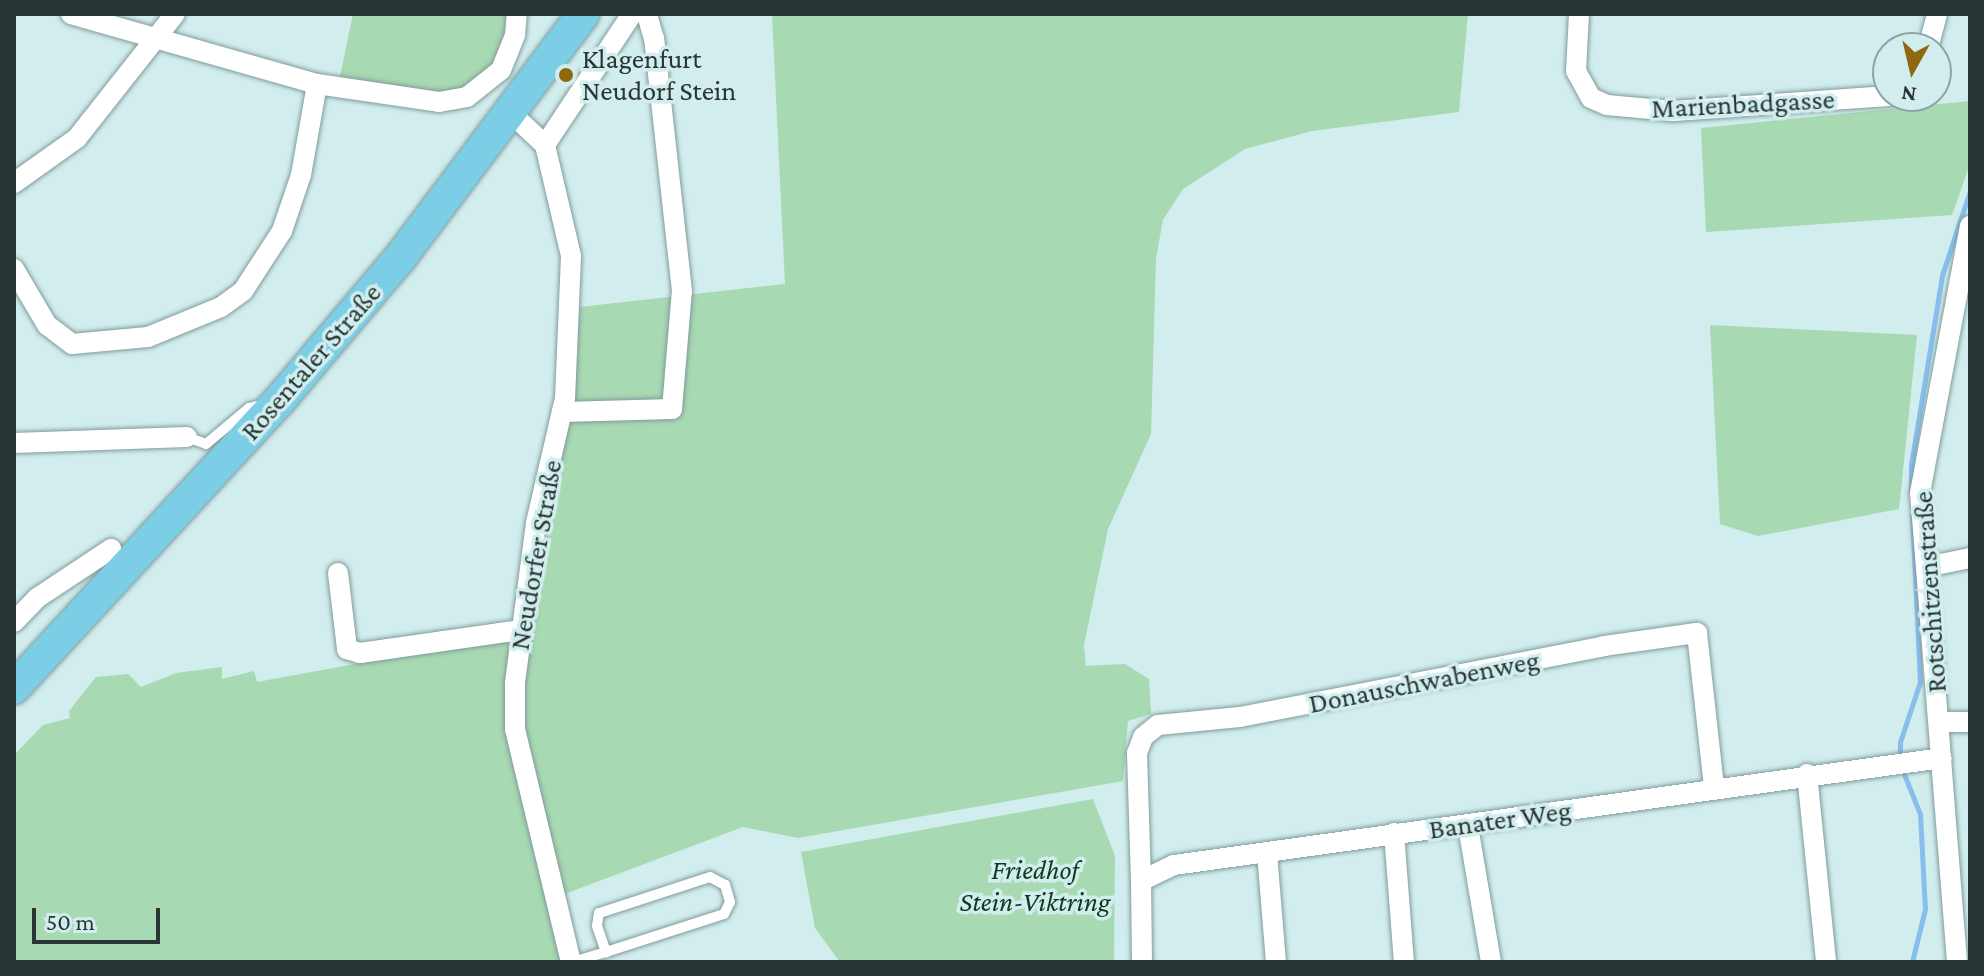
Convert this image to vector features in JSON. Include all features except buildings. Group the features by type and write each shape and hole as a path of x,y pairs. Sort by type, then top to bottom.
{"main road":[{"name":"Rosentaler Straße","path":"14,688 279,401 400,258 583,14"}],"street":[{"path":"71,14 317,84 439,102 467,97 501,70 515,35 517,14"},
{"path":"14,183 77,138 175,14"},
{"path":"511,113 545,145 632,14"},
{"path":"562,412 672,409 682,291 654,39 647,14"},
{"name":"Marienbadgasse","path":"1579,14 1576,71 1591,98 1607,105 1673,111 1872,97"},
{"path":"14,269 47,325 72,344 148,337 221,307 243,291 282,231 301,175 317,84"},
{"name":"Neudorfer Straße","path":"545,145 571,256 562,412 519,630 515,729 572,962"},
{"name":"Rotschitzenstraße","path":"1962,953 1926,567 1922,468 1970,226"},
{"path":"14,443 187,437"},
{"path":"14,622 37,598 111,549"},
{"path":"1926,567 1970,558"},
{"path":"338,573 347,649 383,652 519,630"},
{"name":"Donauschwabenweg","path":"1141,881 1137,753 1143,737 1158,725 1240,717 1604,646 1697,633 1714,788"},
{"path":"1939,722 1970,722"},
{"name":"Banater Weg","path":"1141,881 1174,865 1394,833 1468,826 1807,774 1942,758"},
{"path":"1807,774 1826,962"},
{"path":"1468,826 1491,962"},
{"path":"1394,833 1404,962"},
{"path":"1267,853 1276,962"},
{"path":"1141,881 1142,962"}],"lane":[{"path":"187,437 206,444 249,408 279,401"},
{"path":"572,962 606,952 724,914 730,902 725,885 710,877 599,913 597,926 606,952"}],"green space":[{"path":"353,14 508,14 505,46 492,71 466,90 441,95 339,81"},
{"path":"772,14 1468,14 1459,112 1312,131 1245,149 1183,189 1163,220 1156,258 1151,434 1108,529 1084,645 1086,666 1125,664 1149,679 1151,714 1128,721 1123,781 798,838 743,827 562,895 521,727 530,591 573,383 580,307 785,284"},
{"path":"1970,101 1970,164 1952,215 1706,232 1701,128 1872,111 1952,112 1952,103"},
{"path":"1710,325 1917,335 1899,509 1758,536 1720,524"},
{"path":"486,640 509,644 512,763 563,962 14,962 14,755 43,725 70,718 69,711 96,677 128,674 141,687 176,673 222,667 222,679 254,671 257,682"},
{"name":"Friedhof Stein-Viktring","path":"1093,799 1115,856 1114,962 840,962 815,928 801,852"}],"waterway":[{"path":"1911,491 1911,465 1942,275 1970,191"},
{"path":"1900,759 1900,742 1920,682 1912,513"},
{"path":"1902,769 1920,814 1925,909 1912,962"}],"place":[{"name":"Klagenfurt Neudorf Stein","path":"566,75"}]}
